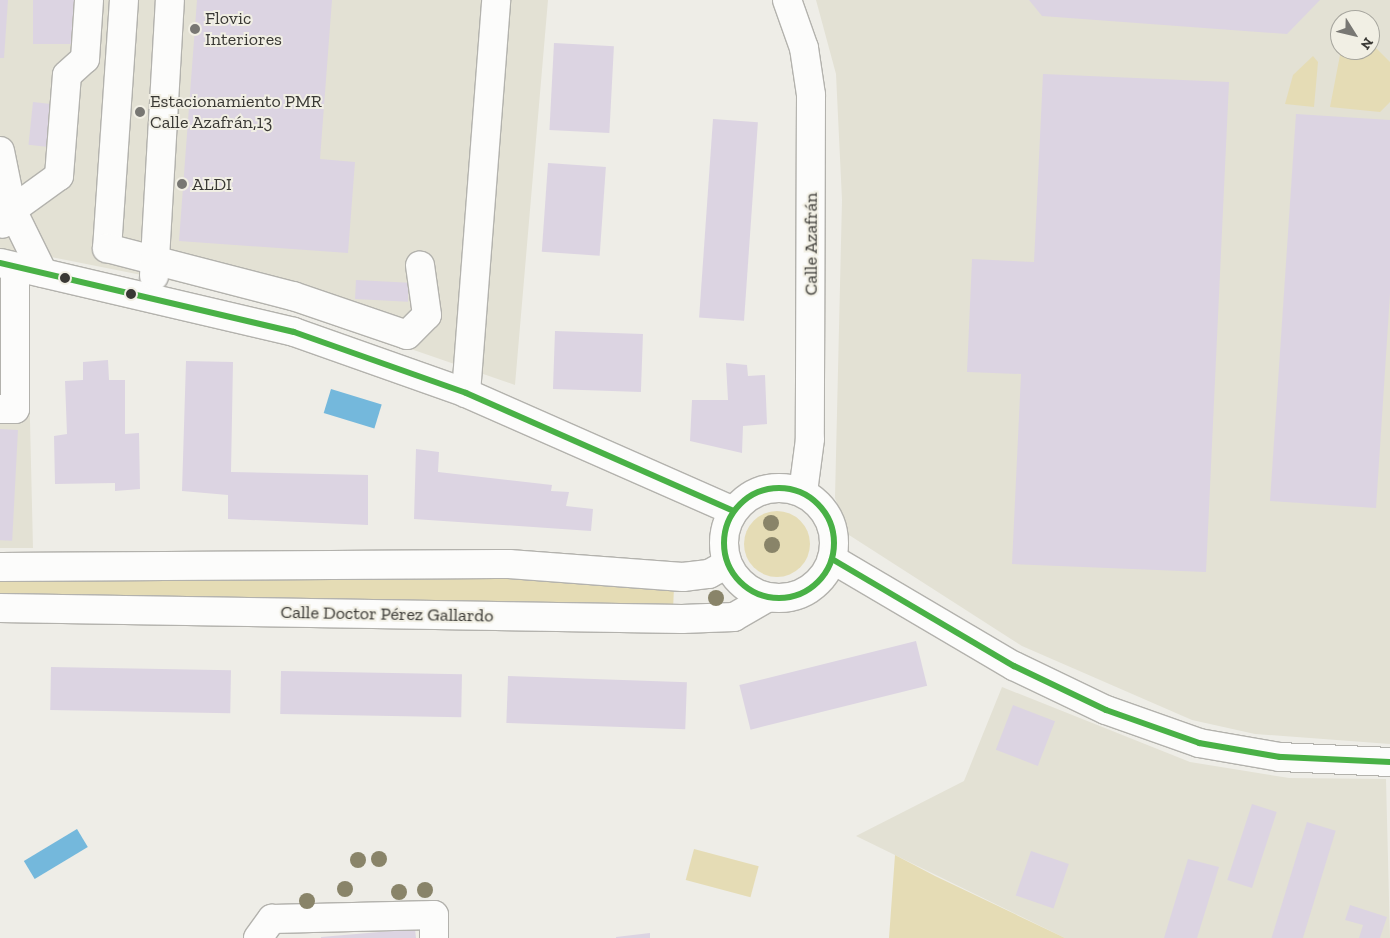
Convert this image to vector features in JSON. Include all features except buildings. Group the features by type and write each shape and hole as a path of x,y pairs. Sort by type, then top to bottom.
{"street":[{"path":"6,218 59,176 67,76 84,59 89,0"},
{"path":"124,0 107,248 293,296 407,334 427,315 420,265"},
{"path":"153,297 170,0"},
{"path":"466,393 496,0"},
{"name":"Calle Azafrán","path":"787,0 804,48 811,94 810,439 803,492"},
{"path":"0,151 6,218 43,273"},
{"path":"0,409 15,410 8,265 153,297 294,332 466,393 733,511"},
{"path":"778,487 803,492 824,509 831,525 832,559 818,582 795,596 768,598 743,586 727,564 724,537 733,511 752,494 778,487"},
{"path":"832,559 1014,666 1115,713 1199,743 1280,757 1390,762"},
{"path":"0,567 509,564 683,577 709,574 727,564"},
{"name":"Calle Doctor Pérez Gallardo","path":"0,608 682,619 734,617 768,598"},
{"path":"258,938 272,920 434,915 434,938"}],"shaded area":[{"path":"0,0 548,0 515,385 272,301 26,252 33,548 0,548"},
{"path":"816,0 1390,0 1390,744 1255,734 1192,720 1022,646 849,535 835,498 842,200 836,74"},
{"path":"1380,52 1390,62 1390,102 1380,112 1330,107 1339,60 1380,60"},
{"path":"1313,56 1318,62 1314,107 1285,104 1293,75"},
{"path":"770,511 784,511 796,516 805,525 810,537 808,557 801,568 784,577 770,577 758,572 749,563 744,551 744,537 749,525 758,516"},
{"path":"0,576 464,577 674,586 673,611 0,599"},
{"path":"1002,687 1190,762 1289,778 1386,779 1390,938 1065,938 856,836 964,781"},
{"path":"694,849 759,866 750,897 686,880"},
{"path":"895,855 935,876 1065,938 889,938"}],"water":[{"path":"331,389 382,404 374,428 324,413"},
{"path":"77,829 88,847 35,879 24,861"}],"transit line":[{"path":"0,263 294,332 466,393 733,511"},
{"path":"779,488 800,492 818,504 830,522 834,543 830,564 818,582 800,594 779,598 758,594 740,582 728,564 724,543 728,522 740,504 758,492 779,488"},
{"path":"832,559 1014,666 1106,710 1199,743 1280,757 1390,762"}],"place":[{"name":"Flovic Interiores","path":"195,29"},
{"name":"Estacionamiento PMR Calle Azafrán,13","path":"140,112"},
{"name":"ALDI","path":"182,184"}]}
